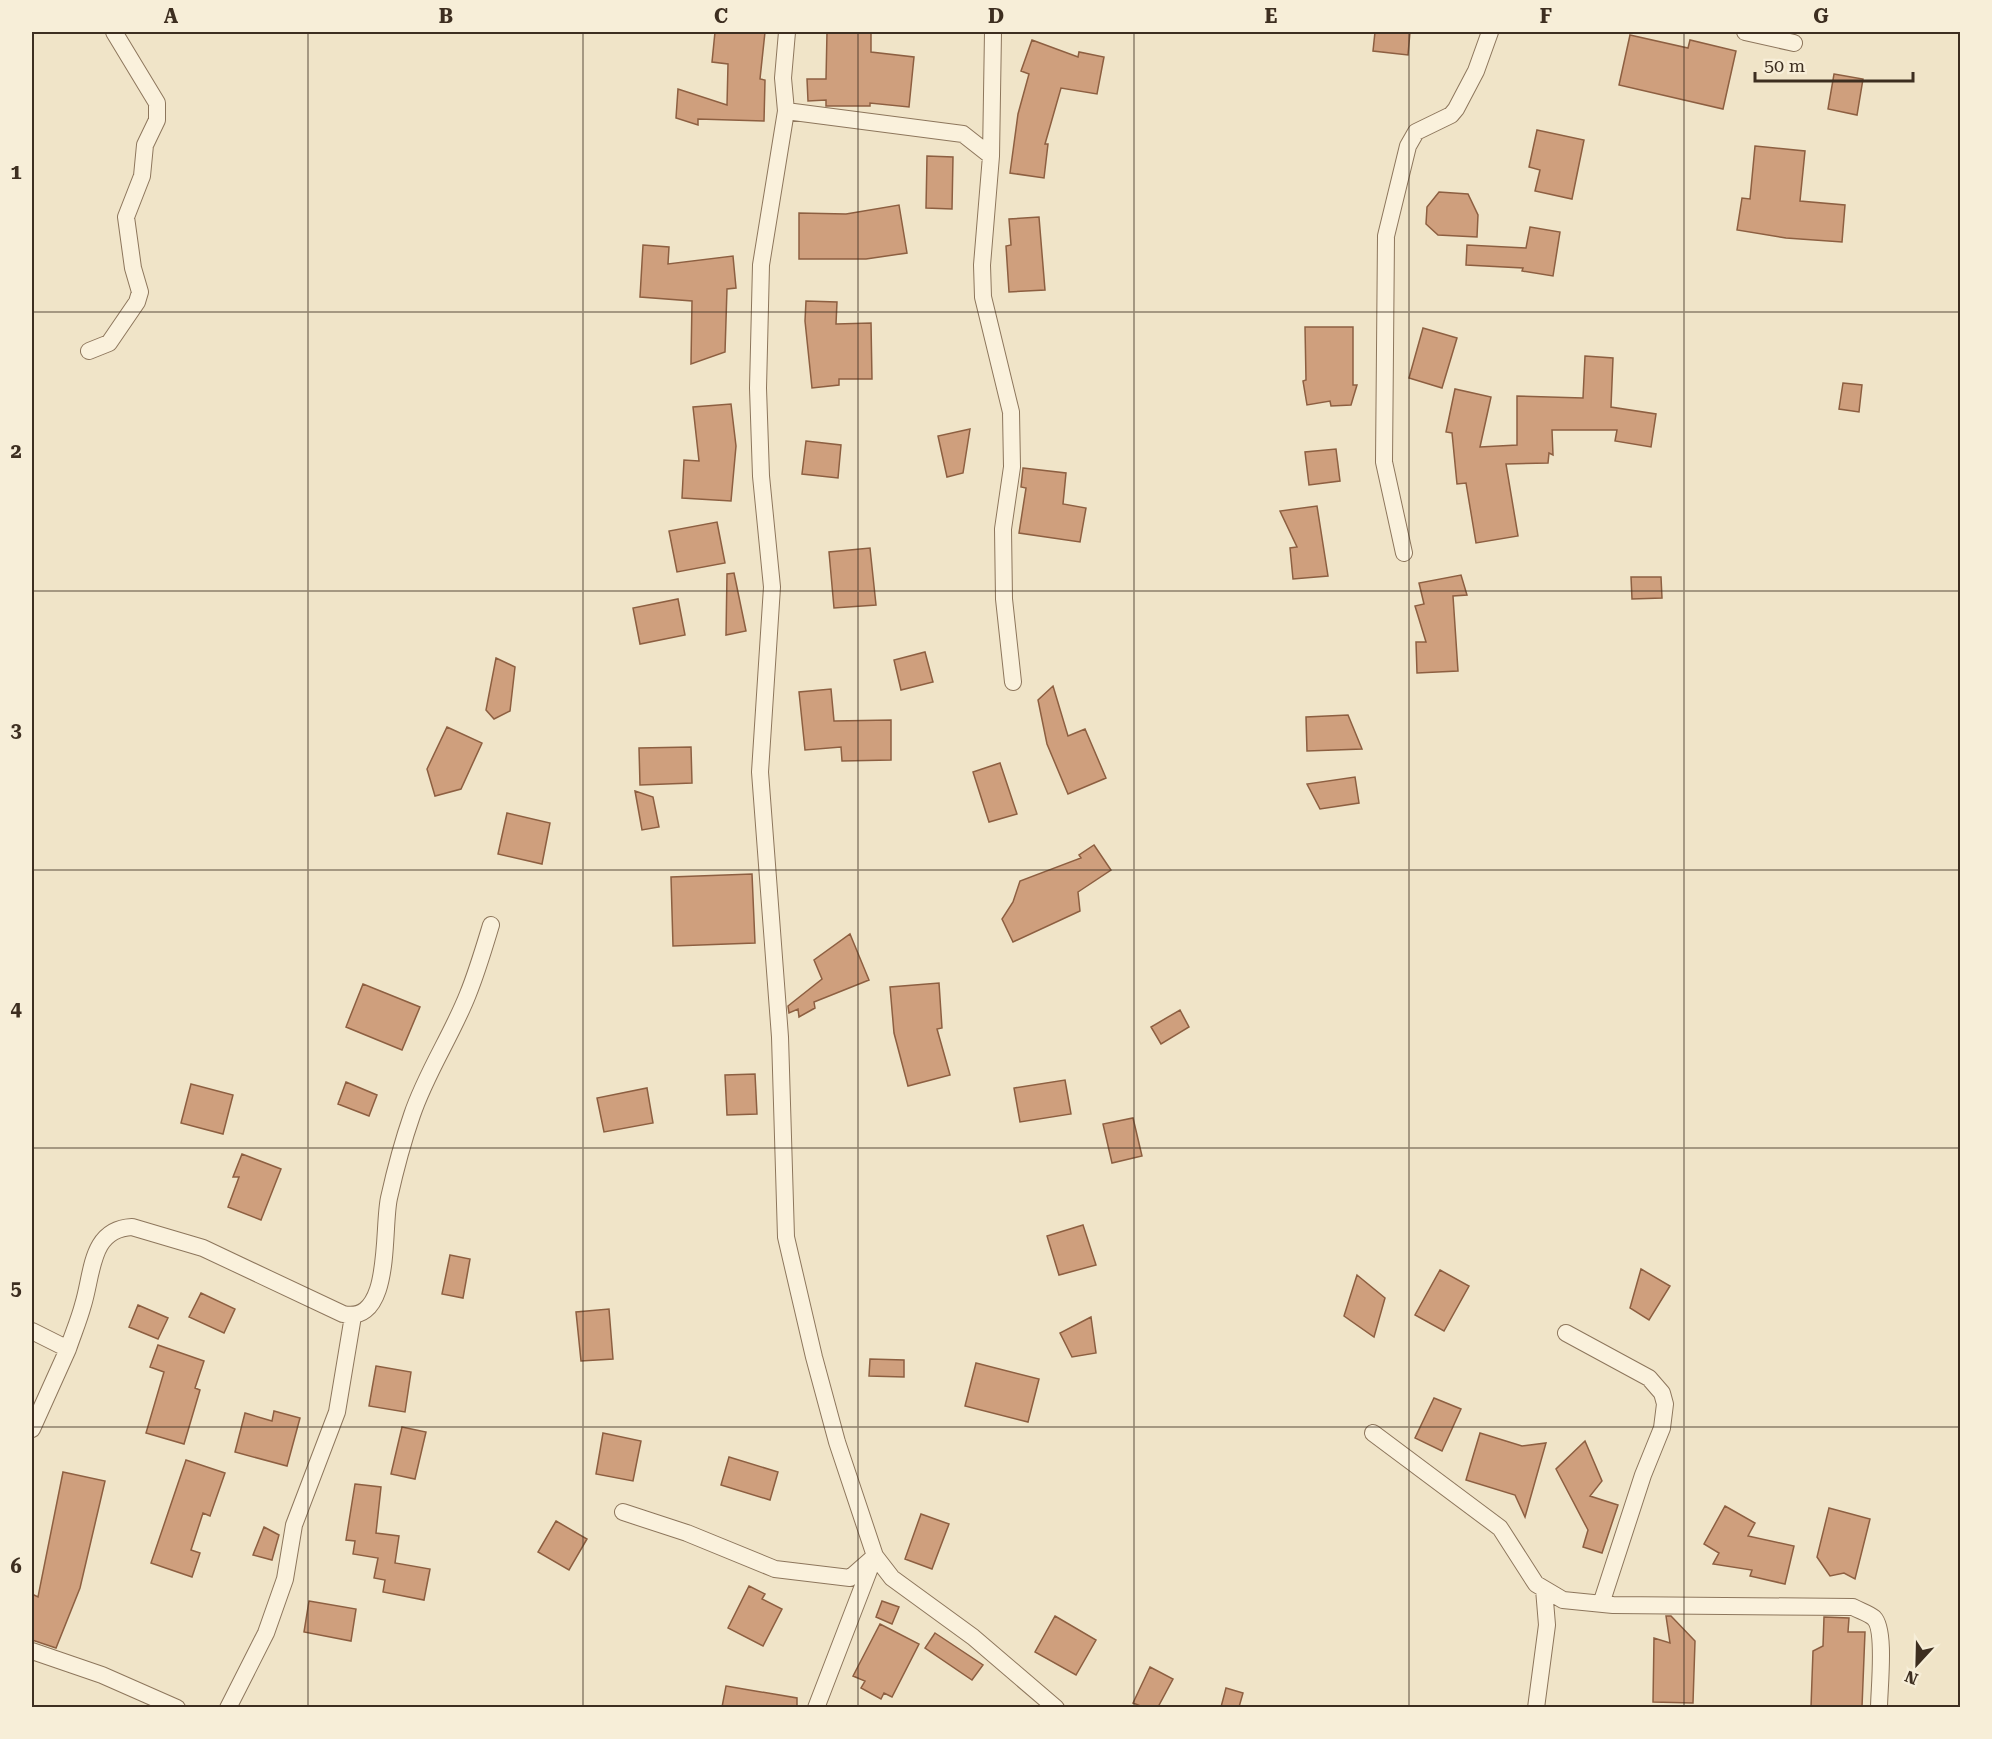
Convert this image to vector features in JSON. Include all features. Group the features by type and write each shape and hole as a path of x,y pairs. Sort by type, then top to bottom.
{"street":[{"path":"89,351 109,343 137,302 140,292 133,268 126,217 142,176 145,145 159,110 114,32"},
{"path":"787,32 783,78 786,111 761,265 758,388 762,487 772,587 772,626 760,772 780,1038 786,1237 825,1399 874,1556 892,1578 973,1637 1056,1707"},
{"path":"993,32 991,156 982,265 983,297 1011,412 1013,433 1012,467 1003,529 1004,599 1013,682"},
{"path":"1404,553 1384,462 1386,236 1408,146 1416,132 1451,115 1456,109 1476,71 1490,32"},
{"path":"1745,32 1794,43"},
{"path":"786,111 963,134 991,156"},
{"path":"32,1429 68,1349 84,1305 96,1250 110,1233 120,1228 132,1227 203,1248 320,1304 353,1316 364,1313 371,1305 382,1278 388,1200 412,1113 468,995 491,925"},
{"path":"228,1707 266,1633 285,1578 294,1525 337,1412 353,1316"},
{"path":"32,1331 68,1349"},
{"path":"1566,1333 1649,1378 1662,1393 1665,1404 1662,1428 1643,1475 1601,1604"},
{"path":"1373,1433 1500,1528 1531,1578 1563,1600 1601,1604 1853,1608 1876,1620 1880,1632 1879,1707"},
{"path":"623,1512 687,1533 775,1569 850,1578 874,1556"},
{"path":"816,1707 874,1556"},
{"path":"1536,1707 1547,1625 1544,1589"},
{"path":"1547,1625 1563,1600"},
{"path":"32,1651 102,1675 177,1707"}],"building":[{"path":"715,32 765,32 760,79 765,80 764,121 698,119 698,125 676,118 678,89 727,105 728,64 712,62"},
{"path":"827,32 871,32 871,52 914,57 909,107 870,103 870,106 826,106 826,100 808,101 807,79 826,79"},
{"path":"1375,32 1410,32 1408,55 1373,51"},
{"path":"1630,35 1688,48 1690,40 1736,51 1723,109 1619,85"},
{"path":"1032,40 1078,57 1079,52 1104,57 1097,94 1061,88 1045,144 1048,144 1044,178 1010,173 1018,114 1029,74 1021,71"},
{"path":"1834,74 1863,79 1857,115 1828,109"},
{"path":"1537,130 1584,140 1572,199 1535,191 1540,170 1529,167"},
{"path":"1755,146 1805,151 1800,201 1845,205 1842,242 1786,238 1737,230 1742,198 1750,199"},
{"path":"927,156 953,157 952,209 926,208"},
{"path":"1439,192 1468,194 1478,215 1477,237 1438,235 1426,224 1427,207"},
{"path":"899,205 907,253 866,259 799,259 799,213 846,214"},
{"path":"1039,217 1045,290 1009,292 1006,246 1011,245 1009,219"},
{"path":"1530,227 1560,232 1553,276 1522,271 1523,268 1466,265 1467,245 1526,248"},
{"path":"643,245 669,247 668,264 733,256 736,288 727,289 725,352 691,364 692,301 640,297"},
{"path":"806,301 837,302 836,324 871,323 872,379 839,379 839,385 812,388 805,321"},
{"path":"1305,327 1353,327 1353,385 1357,385 1351,405 1331,406 1330,401 1307,405 1303,381 1306,380"},
{"path":"1423,328 1457,338 1442,388 1409,378"},
{"path":"1585,356 1613,358 1611,407 1656,414 1651,447 1615,441 1617,430 1552,430 1553,455 1549,453 1548,463 1506,464 1518,536 1476,543 1466,483 1457,484 1452,433 1446,432 1455,389 1491,397 1480,447 1517,445 1517,396 1583,398"},
{"path":"1843,383 1862,385 1859,412 1839,409"},
{"path":"731,404 736,446 731,501 682,498 684,460 699,461 693,407"},
{"path":"970,429 963,473 947,477 938,436"},
{"path":"806,441 841,445 838,478 802,474"},
{"path":"1336,449 1340,481 1309,485 1305,452"},
{"path":"1023,468 1066,473 1063,504 1086,508 1080,542 1019,533 1026,488 1021,487"},
{"path":"1317,506 1328,576 1293,579 1290,548 1297,547 1280,511"},
{"path":"717,522 725,563 677,572 669,531"},
{"path":"870,548 876,605 834,608 829,552"},
{"path":"734,573 746,631 726,635 727,574"},
{"path":"1461,575 1467,595 1453,596 1458,671 1417,673 1416,642 1426,642 1415,606 1424,604 1419,583"},
{"path":"1631,577 1661,577 1662,598 1632,599"},
{"path":"678,599 685,635 640,644 633,608"},
{"path":"925,652 933,682 901,690 894,660"},
{"path":"496,658 515,667 510,711 494,719 486,710"},
{"path":"1053,686 1068,736 1085,729 1106,778 1068,794 1047,744 1038,700"},
{"path":"831,689 834,721 891,720 891,760 842,761 841,747 805,750 799,692"},
{"path":"1348,715 1362,749 1307,751 1306,717"},
{"path":"447,727 482,743 461,789 435,796 427,769"},
{"path":"691,747 692,783 640,785 639,748"},
{"path":"1000,763 1017,814 989,822 973,772"},
{"path":"1355,777 1359,803 1320,809 1307,784"},
{"path":"635,791 653,797 659,827 642,830"},
{"path":"507,813 550,823 542,864 498,854"},
{"path":"1094,845 1111,870 1078,892 1080,911 1013,942 1002,919 1013,902 1020,881 1081,858 1079,855"},
{"path":"752,874 755,943 673,946 671,877"},
{"path":"850,934 869,980 814,1002 815,1008 799,1017 798,1009 789,1013 788,1006 822,979 814,960"},
{"path":"939,983 942,1028 937,1029 950,1075 908,1086 894,1033 890,987"},
{"path":"363,984 420,1007 402,1050 346,1027"},
{"path":"1180,1010 1189,1027 1161,1044 1151,1027"},
{"path":"755,1074 757,1114 727,1115 725,1075"},
{"path":"1065,1080 1071,1114 1020,1122 1014,1088"},
{"path":"346,1082 377,1095 369,1116 338,1104"},
{"path":"191,1084 233,1095 223,1134 181,1123"},
{"path":"647,1088 653,1123 604,1132 597,1098"},
{"path":"1133,1118 1142,1156 1112,1163 1103,1124"},
{"path":"242,1154 281,1169 261,1220 228,1207 239,1177 233,1177"},
{"path":"1083,1225 1096,1265 1059,1275 1047,1236"},
{"path":"450,1255 470,1259 463,1298 442,1294"},
{"path":"1641,1269 1670,1286 1649,1320 1630,1308"},
{"path":"1440,1270 1469,1286 1444,1331 1415,1315"},
{"path":"1357,1275 1385,1298 1374,1337 1344,1316"},
{"path":"201,1293 235,1309 224,1333 189,1317"},
{"path":"138,1305 168,1318 158,1339 129,1327"},
{"path":"609,1309 613,1359 581,1361 576,1312"},
{"path":"1091,1317 1096,1353 1072,1357 1060,1333"},
{"path":"158,1345 204,1361 195,1388 200,1390 184,1444 146,1433 164,1372 150,1367"},
{"path":"870,1359 904,1360 904,1377 869,1376"},
{"path":"976,1363 1039,1379 1028,1422 965,1406"},
{"path":"376,1366 411,1372 405,1412 369,1406"},
{"path":"1434,1398 1461,1409 1442,1451 1415,1438"},
{"path":"274,1411 300,1418 287,1466 235,1452 245,1413 272,1421"},
{"path":"402,1427 426,1432 415,1479 391,1474"},
{"path":"603,1433 641,1441 633,1481 596,1474"},
{"path":"1480,1433 1522,1446 1546,1443 1525,1517 1515,1495 1466,1480"},
{"path":"1585,1441 1602,1481 1590,1496 1618,1505 1602,1553 1583,1547 1588,1530 1556,1469"},
{"path":"729,1457 778,1472 770,1500 721,1485"},
{"path":"186,1460 225,1473 210,1516 203,1513 191,1550 200,1553 192,1577 151,1563"},
{"path":"63,1472 105,1481 80,1588 56,1648 32,1640 32,1594 38,1597"},
{"path":"355,1484 381,1487 376,1533 399,1536 395,1563 430,1569 424,1600 383,1592 385,1580 374,1578 378,1558 353,1554 355,1541 346,1540"},
{"path":"1725,1506 1755,1523 1748,1536 1794,1546 1785,1584 1750,1576 1752,1570 1713,1564 1719,1553 1704,1544"},
{"path":"1829,1508 1870,1519 1855,1579 1844,1573 1830,1576 1817,1557"},
{"path":"921,1514 949,1524 932,1569 905,1559"},
{"path":"556,1521 587,1539 569,1570 538,1552"},
{"path":"264,1527 279,1535 272,1560 253,1555"},
{"path":"749,1586 765,1594 762,1599 782,1609 763,1646 728,1628"},
{"path":"309,1601 356,1609 351,1641 304,1632"},
{"path":"882,1601 899,1607 892,1624 876,1617"},
{"path":"1055,1616 1096,1640 1076,1675 1035,1652"},
{"path":"1666,1616 1671,1616 1695,1641 1693,1703 1653,1702 1654,1638 1670,1643"},
{"path":"1824,1617 1849,1618 1848,1632 1865,1632 1862,1707 1811,1707 1813,1651 1823,1646"},
{"path":"880,1624 919,1644 892,1697 884,1693 881,1699 861,1688 865,1681 853,1676"},
{"path":"935,1633 983,1665 972,1680 925,1648"},
{"path":"1150,1667 1173,1679 1158,1707 1143,1707 1133,1703"},
{"path":"726,1686 797,1698 797,1707 722,1707"},
{"path":"1226,1688 1243,1693 1239,1707 1221,1707"}]}
